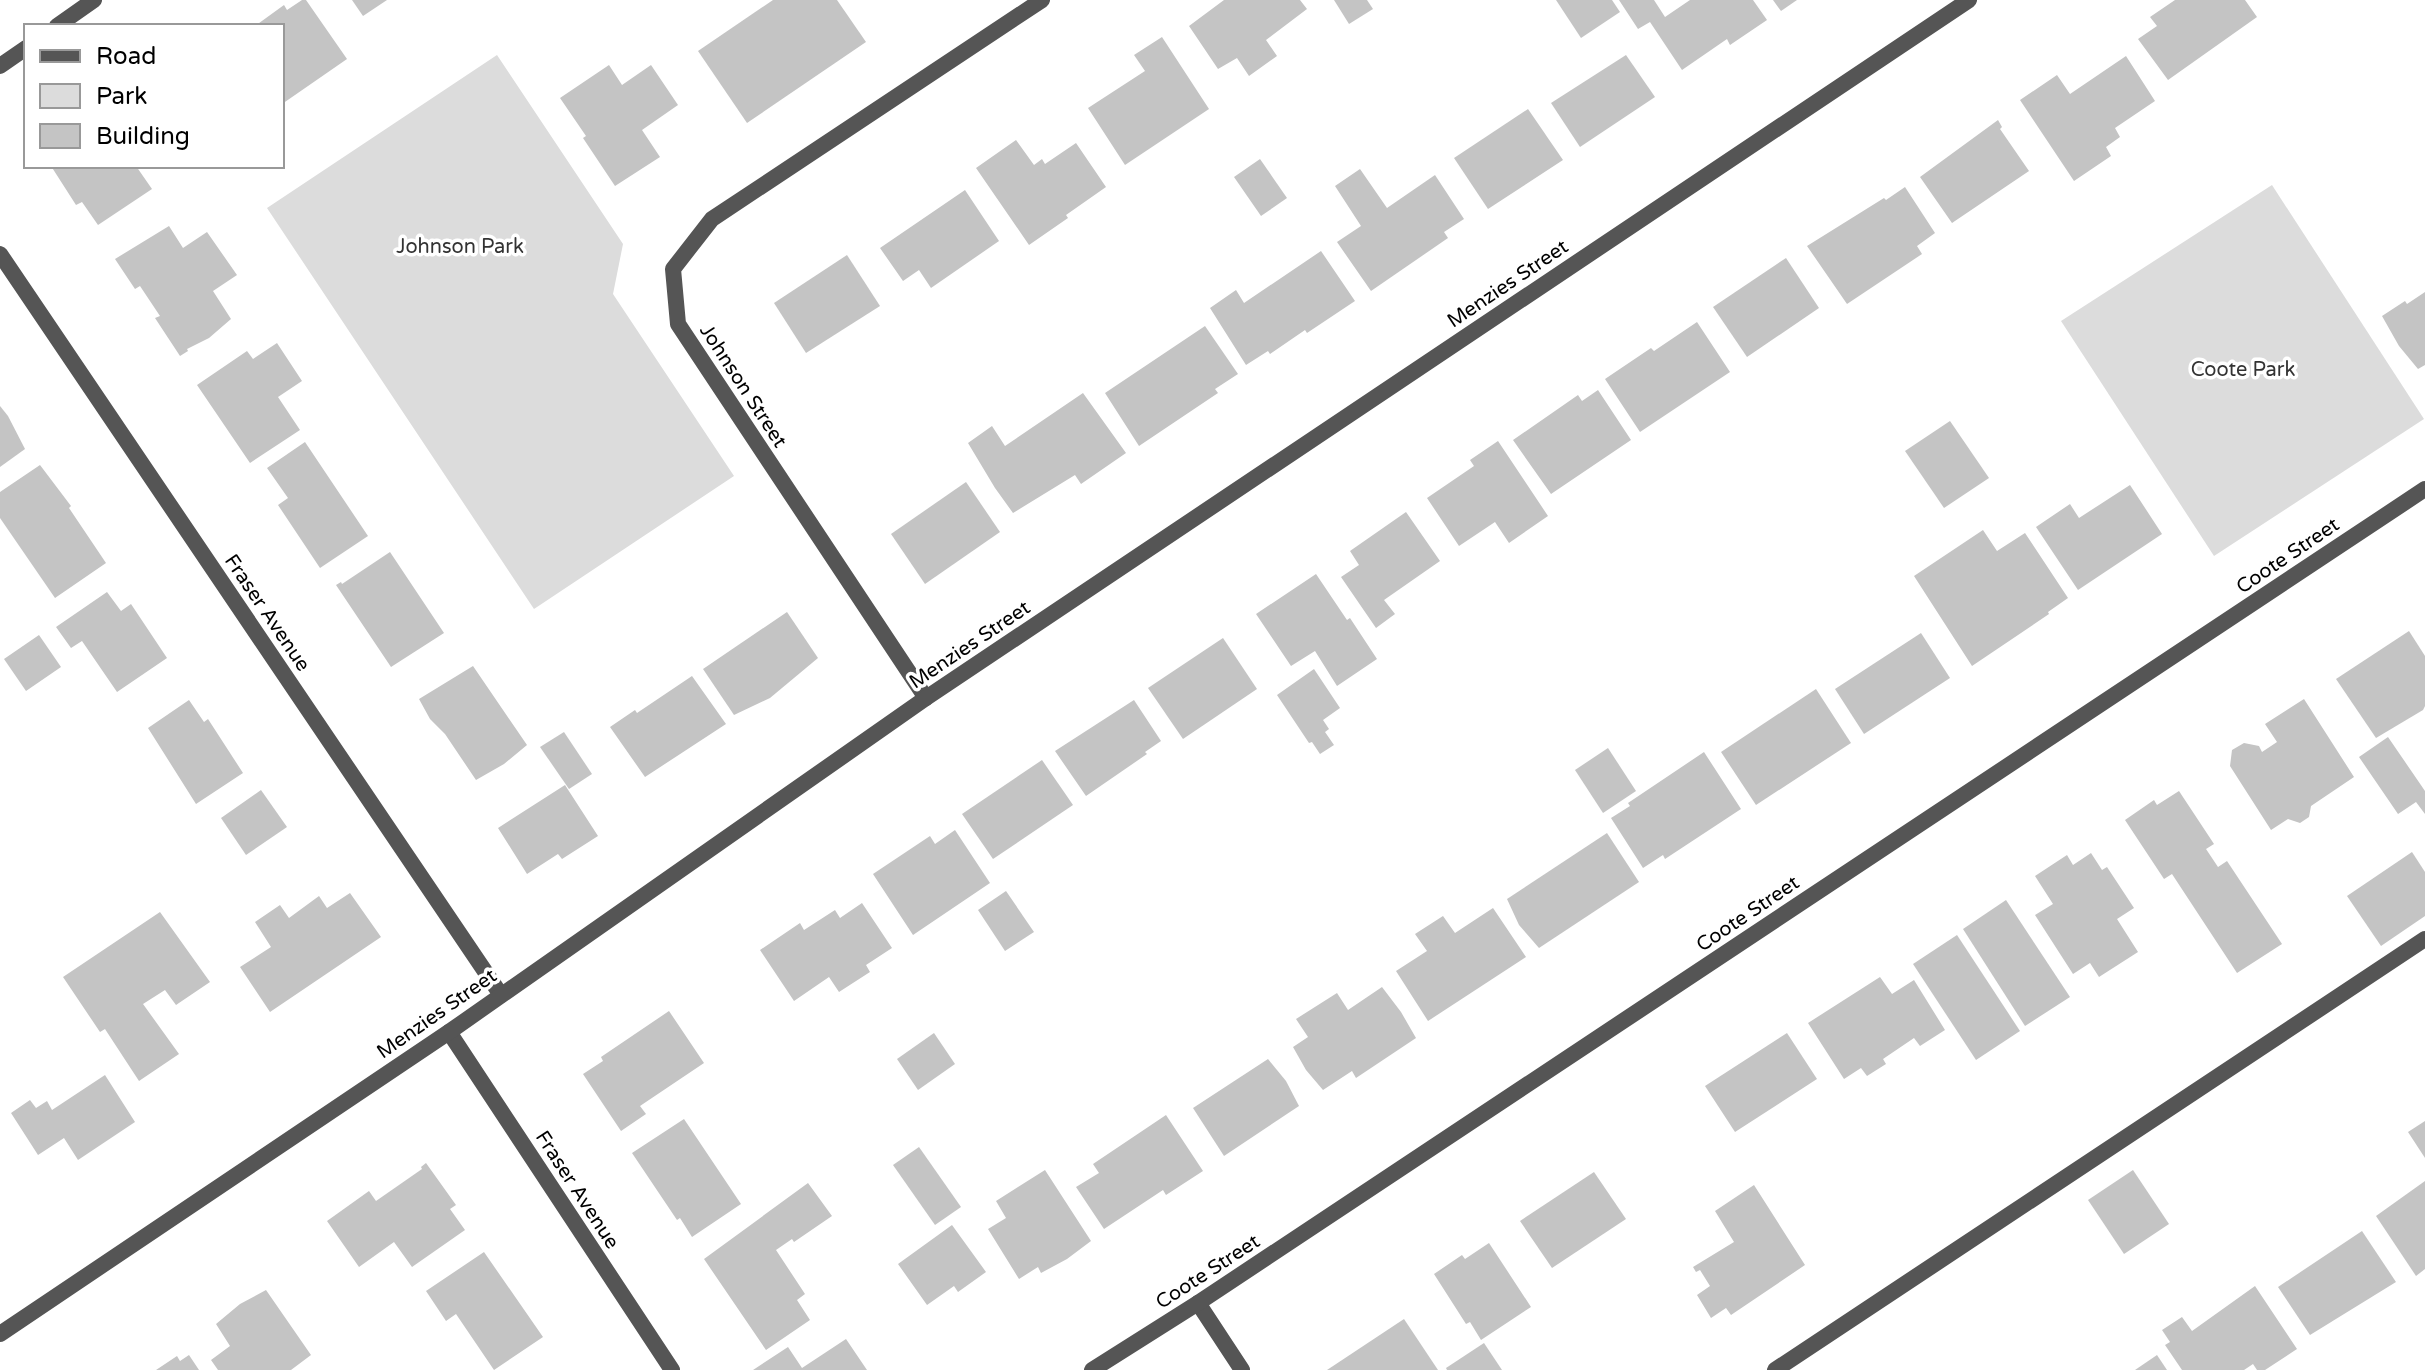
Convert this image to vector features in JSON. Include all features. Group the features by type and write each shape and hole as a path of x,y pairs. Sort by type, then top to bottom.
{"street":[{"path":"60,24 94,0"},
{"name":"Johnson Street","path":"926,698 678,324 673,269 712,219 1042,0"},
{"name":"Menzies Street","path":"0,1334 449,1032 926,698 1969,0"},
{"path":"0,66 24,49"},
{"name":"Fraser Avenue","path":"0,254 501,995"},
{"name":"Coote Street","path":"1092,1370 1198,1303 2425,489"},
{"path":"1775,1370 2425,939"},
{"name":"Fraser Avenue","path":"449,1032 672,1370"},
{"path":"1198,1303 1242,1370"}],"green space":[{"name":"Johnson Park","path":"497,55 623,244 613,294 734,476 534,609 267,208"},
{"name":"Coote Park","path":"2272,185 2424,419 2214,556 2061,321"}],"building":[{"path":"306,0 347,59 284,103 284,24 258,24 284,5 287,10"},
{"path":"352,0 387,0 363,16"},
{"path":"773,0 837,0 866,42 747,123 698,51"},
{"path":"1224,0 1300,0 1307,9 1266,40 1277,56 1249,76 1237,58 1218,69 1189,26"},
{"path":"1334,0 1367,0 1373,9 1349,24"},
{"path":"1556,0 1612,0 1620,12 1581,38"},
{"path":"1619,0 1654,0 1665,17 1690,0 1753,0 1767,20 1730,45 1727,39 1682,70 1650,22 1638,29"},
{"path":"1773,0 1797,0 1781,11"},
{"path":"2175,0 2245,0 2257,17 2168,80 2138,39 2157,26 2150,17"},
{"path":"1162,37 1209,109 1125,165 1088,108 1145,71 1134,55"},
{"path":"1626,55 1655,97 1580,147 1551,103"},
{"path":"2126,56 2155,101 2115,128 2120,137 2106,147 2111,156 2074,181 2020,100 2057,75 2070,94"},
{"path":"609,65 622,85 651,65 678,105 642,130 660,157 615,186 560,98"},
{"path":"1528,109 1563,160 1488,209 1454,158"},
{"path":"1998,120 2000,129 2029,171 1952,223 1920,177"},
{"path":"1016,140 1034,165 1042,159 1045,164 1076,143 1106,187 1029,245 976,168"},
{"path":"1260,159 1287,198 1261,216 1234,177"},
{"path":"52,168 137,168 152,189 98,225 82,202 76,205"},
{"path":"1360,169 1387,208 1435,175 1464,219 1444,232 1448,238 1371,291 1337,242 1361,226 1335,186"},
{"path":"1905,187 1935,233 1917,246 1922,254 1847,304 1807,246"},
{"path":"965,190 999,241 931,288 919,270 903,281 880,248"},
{"path":"169,226 183,248 207,232 237,275 213,291 231,319 209,338 180,356 155,318 160,316 140,286 135,289 115,259"},
{"path":"1321,251 1355,301 1307,333 1305,330 1270,354 1268,351 1246,365 1210,308 1236,290 1244,303"},
{"path":"847,255 880,306 806,353 774,303"},
{"path":"1786,258 1819,308 1747,357 1713,307"},
{"path":"2425,292 2425,365 2418,369 2399,346 2382,316"},
{"path":"1697,322 1730,372 1640,432 1605,379"},
{"path":"1205,326 1238,374 1215,389 1218,393 1139,446 1105,393"},
{"path":"277,343 302,381 278,397 300,430 250,463 197,385 247,351 253,359"},
{"path":"1598,390 1631,440 1551,494 1513,440 1578,395 1582,401"},
{"path":"1083,393 1126,453 1081,484 1075,475 1013,513 968,443 992,426 1005,446"},
{"path":"0,406 25,449 0,467"},
{"path":"1950,421 1989,478 1944,508 1905,451"},
{"path":"1498,441 1548,516 1509,543 1495,522 1459,546 1427,498 1474,466 1470,460"},
{"path":"305,442 368,536 320,568 278,505 288,498 267,468"},
{"path":"40,465 71,506 69,508 106,563 55,598 0,518 0,492"},
{"path":"966,482 1000,532 925,584 891,534"},
{"path":"2130,485 2162,534 2078,590 2036,527 2070,504 2079,518"},
{"path":"1406,512 1440,561 1384,600 1395,614 1376,628 1341,577 1359,565 1350,551"},
{"path":"1983,530 1997,551 2025,533 2068,598 1972,666 1914,576"},
{"path":"390,552 444,633 391,667 336,585"},
{"path":"1316,574 1377,659 1337,686 1315,651 1291,666 1256,614"},
{"path":"107,592 121,611 131,604 167,658 117,692 82,641 71,648 56,627"},
{"path":"787,612 818,658 770,698 734,715 703,669"},
{"path":"2409,631 2425,656 2425,706 2376,738 2336,679"},
{"path":"1921,633 1950,678 1864,734 1835,689"},
{"path":"39,635 61,667 26,691 4,659"},
{"path":"1223,638 1257,689 1183,739 1148,688"},
{"path":"473,666 527,745 504,764 476,780 445,734 430,719 419,699"},
{"path":"1314,669 1340,708 1323,720 1329,729 1325,732 1334,745 1320,754 1312,742 1309,743 1277,695"},
{"path":"692,676 726,724 645,777 610,727"},
{"path":"1816,689 1851,743 1756,805 1721,752"},
{"path":"2304,699 2354,777 2311,806 2309,817 2300,823 2288,819 2271,830 2230,766 2232,750 2244,743 2259,746 2262,752 2277,742 2265,724"},
{"path":"189,700 204,722 208,719 243,773 196,804 148,728"},
{"path":"1134,700 1161,741 1086,796 1055,751"},
{"path":"564,732 592,774 569,789 540,747"},
{"path":"2388,737 2425,791 2425,814 2416,802 2398,814 2359,757"},
{"path":"1608,748 1636,791 1603,813 1575,770"},
{"path":"1704,752 1741,809 1665,859 1663,855 1643,868 1611,818"},
{"path":"1042,760 1073,805 993,859 962,814"},
{"path":"565,785 598,836 562,859 558,854 527,874 498,828"},
{"path":"261,790 287,827 246,855 221,818"},
{"path":"2179,791 2214,844 2206,849 2218,867 2227,861 2282,944 2237,973 2172,874 2164,879 2125,820 2154,800 2157,805"},
{"path":"955,830 990,883 913,935 873,874 930,836 935,844"},
{"path":"1607,833 1639,882 1539,948 1519,925 1507,899"},
{"path":"2412,852 2425,872 2425,916 2381,946 2347,896"},
{"path":"2091,853 2102,870 2107,867 2134,908 2117,919 2138,952 2099,977 2090,963 2073,974 2035,915 2053,904 2035,876 2067,855 2073,865"},
{"path":"1006,891 1034,932 1005,951 978,910"},
{"path":"350,893 381,937 270,1012 240,967 271,947 255,922 280,905 289,918 319,896 327,908"},
{"path":"2006,900 2070,997 2025,1026 1963,929"},
{"path":"862,903 892,948 866,965 870,972 839,992 829,977 794,1001 760,950 800,923 804,930 835,910 840,918"},
{"path":"1493,908 1526,957 1428,1021 1396,971 1427,951 1415,934 1443,916 1455,933"},
{"path":"160,912 210,982 176,1005 165,990 143,1004 179,1054 139,1081 105,1029 100,1032 63,977"},
{"path":"1957,935 2020,1031 1976,1060 1913,964"},
{"path":"1880,977 1892,994 1914,980 1945,1030 1920,1046 1914,1038 1883,1059 1886,1064 1867,1076 1861,1068 1844,1079 1808,1023"},
{"path":"1382,987 1416,1038 1356,1078 1352,1071 1323,1090 1306,1070 1293,1047 1308,1037 1296,1019 1337,993 1348,1010"},
{"path":"669,1011 704,1063 640,1106 646,1114 621,1131 583,1074 603,1061 601,1057"},
{"path":"934,1033 955,1064 918,1090 897,1059"},
{"path":"1787,1033 1817,1079 1735,1132 1705,1086"},
{"path":"1268,1059 1286,1081 1299,1106 1224,1156 1193,1108"},
{"path":"105,1075 135,1122 78,1160 64,1138 38,1155 11,1113 30,1100 36,1108 47,1101 52,1110"},
{"path":"1166,1115 1203,1171 1166,1195 1163,1190 1104,1229 1076,1187 1099,1173 1093,1164"},
{"path":"684,1119 741,1204 692,1237 632,1153"},
{"path":"2425,1121 2425,1158 2408,1132"},
{"path":"919,1147 961,1207 935,1225 893,1165"},
{"path":"426,1163 456,1205 450,1209 465,1230 412,1267 394,1242 359,1267 327,1221 369,1191 376,1201"},
{"path":"1045,1170 1091,1241 1041,1273 1038,1267 1019,1279 988,1229 1006,1218 996,1201"},
{"path":"2133,1170 2169,1224 2124,1254 2088,1200"},
{"path":"1594,1172 1626,1219 1552,1268 1520,1221"},
{"path":"2425,1181 2425,1269 2416,1276 2376,1216"},
{"path":"808,1183 832,1216 794,1242 792,1239 776,1250 805,1294 797,1300 810,1320 766,1350 704,1259"},
{"path":"1754,1185 1805,1265 1731,1315 1726,1308 1711,1318 1697,1295 1710,1286 1700,1270 1696,1272 1693,1267 1734,1242 1715,1211"},
{"path":"952,1225 986,1272 958,1292 954,1286 927,1305 898,1264"},
{"path":"2362,1231 2396,1282 2310,1335 2278,1287"},
{"path":"1489,1243 1531,1307 1481,1340 1470,1322 1466,1324 1434,1274 1462,1255 1465,1259"},
{"path":"484,1252 543,1337 494,1370 456,1314 446,1321 426,1291"},
{"path":"2255,1286 2297,1349 2265,1370 2257,1370 2253,1364 2244,1370 2182,1370 2165,1345 2170,1342 2162,1330 2182,1317 2192,1331"},
{"path":"266,1290 311,1355 291,1370 218,1370 211,1360 230,1346 216,1324 240,1304"},
{"path":"1404,1319 1438,1370 1327,1370"},
{"path":"846,1339 867,1370 753,1370 788,1347 802,1368"},
{"path":"1484,1343 1502,1370 1447,1370 1446,1368"},
{"path":"189,1355 199,1370 156,1370 177,1356 180,1361"},
{"path":"2157,1355 2167,1370 2135,1370"}]}
